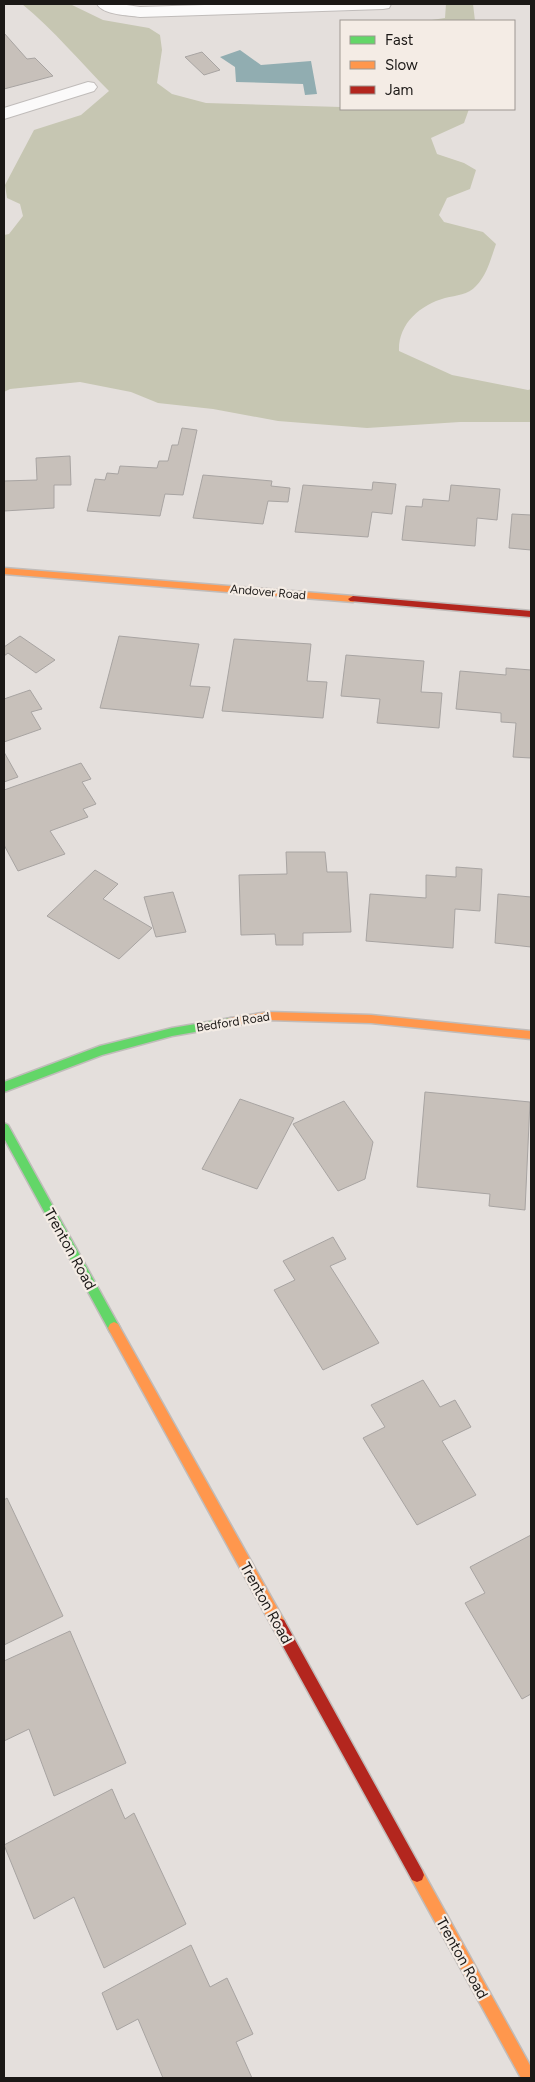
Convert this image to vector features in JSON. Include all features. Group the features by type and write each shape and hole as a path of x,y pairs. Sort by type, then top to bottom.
{"street":[{"name":"Andover Road","path":"4,571 531,614"},
{"name":"Bedford Road","path":"4,1087 100,1051 172,1032 268,1016 371,1019 531,1035"},
{"name":"Trenton Road","path":"4,1128 529,2078"}],"lane":[{"path":"105,4 120,9 140,12 382,4"},
{"path":"4,114 88,87"}],"green space":[{"path":"22,4 70,4 103,20 149,28 160,35 162,50 157,83 172,94 206,103 340,107 340,110 469,110 464,123 431,138 437,154 464,163 476,170 470,189 447,198 439,215 444,222 483,232 496,244 486,272 480,282 466,293 436,301 419,311 412,317 402,332 399,351 452,375 528,390 531,389 531,422 460,422 367,428 278,421 213,409 158,403 131,392 80,382 10,389 4,392 4,235 9,234 23,216 20,204 7,198 5,185 34,130 81,115 109,91"},
{"path":"446,4 473,4 475,20 432,20 445,18"}],"water":[{"path":"240,50 261,65 311,61 317,94 305,95 303,84 236,82 235,67 220,57"}],"building":[{"path":"4,33 27,59 35,58 53,76 4,89"},
{"path":"202,52 220,70 204,75 185,57"},
{"path":"182,428 197,430 183,495 165,494 160,516 87,511 95,479 105,480 107,473 118,474 120,466 157,468 159,461 168,461 172,445 178,445"},
{"path":"70,456 71,485 54,485 54,508 4,511 4,481 37,480 36,458"},
{"path":"203,475 272,481 271,486 290,488 288,502 268,501 263,524 193,518"},
{"path":"373,482 396,484 392,514 372,512 368,537 295,532 303,485 372,490"},
{"path":"451,485 500,489 497,520 477,518 475,546 402,540 406,506 422,507 423,499 449,501"},
{"path":"512,514 531,515 531,550 509,548"},
{"path":"20,636 55,660 36,673 8,653 4,656 4,647"},
{"path":"119,636 199,644 190,686 210,687 203,718 100,708"},
{"path":"234,639 311,644 307,681 327,682 323,718 222,711"},
{"path":"346,655 424,661 421,692 442,693 439,728 377,723 380,699 341,696"},
{"path":"506,668 531,670 531,758 513,757 516,723 501,722 501,713 456,709 460,671 506,675"},
{"path":"30,690 42,709 31,712 41,729 4,742 4,699"},
{"path":"4,752 18,777 4,782"},
{"path":"81,763 91,779 82,782 96,804 83,809 88,817 50,831 65,854 18,871 4,845 4,790"},
{"path":"286,852 325,852 327,872 347,872 351,932 303,933 303,945 276,945 275,934 241,935 239,875 287,874"},
{"path":"456,867 482,869 480,911 455,909 453,948 366,941 370,894 426,898 426,875 456,877"},
{"path":"95,870 118,884 103,899 152,928 119,959 47,916"},
{"path":"173,892 186,932 156,937 144,897"},
{"path":"498,894 531,897 531,947 495,943"},
{"path":"425,1092 530,1102 525,1210 489,1206 490,1194 417,1187"},
{"path":"240,1099 294,1118 257,1189 202,1169"},
{"path":"344,1101 373,1142 365,1179 338,1191 293,1124"},
{"path":"333,1237 346,1259 330,1266 379,1343 323,1370 274,1290 295,1280 283,1261"},
{"path":"423,1380 440,1407 455,1400 471,1427 442,1441 476,1495 417,1525 363,1438 385,1427 371,1405"},
{"path":"7,1498 63,1616 4,1645 4,1500"},
{"path":"531,1535 531,1694 522,1699 465,1603 485,1593 470,1567"},
{"path":"70,1631 126,1763 54,1796 29,1729 4,1741 4,1661"},
{"path":"112,1789 125,1819 134,1813 186,1924 104,1968 74,1897 34,1919 4,1845"},
{"path":"191,1945 210,1987 227,1978 253,2034 236,2042 252,2078 163,2078 138,2019 117,2030 102,1993"}],"traffic: fast":[{"path":"4,1087 100,1051 172,1032 231,1022"},
{"path":"4,1128 114,1328"}],"traffic: slow":[{"path":"4,571 353,599"},
{"path":"231,1022 268,1016 371,1019 531,1035"},
{"path":"114,1328 279,1625"},
{"path":"417,1875 529,2078"}],"traffic: jam":[{"path":"353,599 531,614"},
{"path":"279,1625 417,1875"}]}
